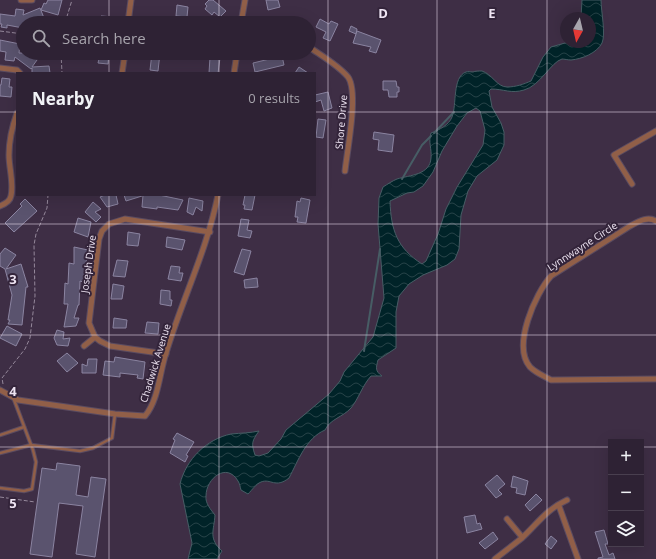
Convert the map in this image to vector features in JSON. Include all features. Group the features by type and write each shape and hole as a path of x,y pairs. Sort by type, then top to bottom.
{"street":[{"path":"21,0 32,0"},
{"path":"129,16 131,0"},
{"path":"242,16 245,0"},
{"name":"Shore Drive","path":"316,52 337,67 351,83 353,94 345,171"},
{"path":"122,72 124,60"},
{"path":"234,72 236,60"},
{"path":"0,68 18,70 19,72"},
{"path":"0,206 5,204 11,198 12,191 9,156 10,138 16,116"},
{"path":"632,184 614,155 656,131"},
{"name":"Chadwick Avenue","path":"1,388 18,400 115,414 145,416 152,408 166,354 210,232 218,196"},
{"name":"Joseph Drive","path":"95,337 89,323 99,239 102,231 109,224 125,219 210,232"},
{"name":"Lynnwayne Circle","path":"656,221 649,219 643,220 630,226 551,276 542,288 533,307 523,345 524,353 530,366 539,374 551,380 656,379"},
{"path":"84,346 95,337 110,346 166,354"},
{"path":"495,559 522,537 540,519 567,500"},
{"path":"559,506 578,559"},
{"path":"507,519 522,537"}],"lane":[{"path":"0,488 24,492 32,489 36,462 12,397"},
{"path":"0,453 31,445 80,451 93,448 112,438 115,414"},
{"path":"0,435 24,427"}],"path":[{"path":"67,16 72,0"},
{"path":"0,31 16,33"},
{"path":"61,60 62,72"},
{"path":"1,388 2,378 26,349 30,338 35,296 34,245 36,234 47,208 48,196"},
{"path":"0,497 35,502"}],"water":[{"path":"582,0 601,0 603,39 597,50 580,58 571,60 562,59 558,61 530,88 519,91 491,89 489,91 492,107 504,132 504,145 497,160 477,176 468,191 461,215 459,249 455,259 447,265 423,275 409,284 399,296 396,312 396,348 378,360 378,373 382,376 371,376 351,408 330,423 325,430 313,438 299,457 289,478 280,483 268,481 261,482 248,494 241,490 240,484 233,475 223,473 213,478 207,489 206,501 215,515 213,538 222,551 217,559 188,559 192,543 180,484 187,466 192,459 206,445 214,440 231,434 259,431 253,442 255,455 259,456 268,453 281,439 286,430 329,394 340,381 344,372 373,337 384,298 378,224 379,198 383,187 397,179 423,171 430,164 431,133 443,127 451,120 459,79 467,72 482,71 503,86 517,86 523,84 531,81 543,57 551,47 560,44 560,48 596,48 596,12 581,12","holes":["476,108 480,111 485,130 483,145 457,187 446,209 438,234 426,261 422,264 413,258 401,245 394,229 390,201 407,193 414,192 423,186 433,172 442,151 457,126 467,113"]}],"building":[{"path":"48,0 62,0 58,15 41,10 44,3 46,4"},
{"path":"209,0 213,0 226,11 221,16 214,12 212,15 205,9 207,6 205,4"},
{"path":"266,0 278,0 280,7 268,10"},
{"path":"177,5 188,7 187,16 176,16"},
{"path":"40,8 43,16 16,16 16,27 7,25 7,28 1,27 2,24 0,24 0,14 15,16 16,9 24,10 23,15"},
{"path":"320,19 329,24 331,21 338,24 330,41 323,38 326,32 316,27"},
{"path":"351,26 357,29 356,34 349,31"},
{"path":"357,31 381,40 376,53 369,51 371,47 353,43"},
{"path":"0,40 16,43 16,58 15,57 14,61 5,60 6,52 0,51"},
{"path":"19,60 37,60 32,67 49,66 50,72 32,72 32,68 31,69"},
{"path":"99,60 108,60 108,64 98,63"},
{"path":"151,60 159,60 158,71 150,70"},
{"path":"210,60 220,60 218,72 209,72"},
{"path":"265,60 283,60 284,65 255,72 253,63"},
{"path":"299,67 306,72 296,72"},
{"path":"2,78 10,79 9,87 12,87 11,97 0,96 0,85"},
{"path":"383,81 396,81 397,87 399,87 397,97 389,97 388,90 383,90"},
{"path":"328,92 332,108 324,111 321,100 316,102 316,95"},
{"path":"318,119 326,120 323,138 316,137"},
{"path":"374,132 394,135 392,152 378,150 379,140 373,139"},
{"path":"116,196 118,204 107,207 100,197"},
{"path":"124,196 142,196 126,201"},
{"path":"143,196 164,196 183,200 178,210 157,207 157,209 142,207"},
{"path":"245,196 255,196 252,210 244,209 245,205 243,205"},
{"path":"189,198 203,201 202,211 196,207 193,215 187,212"},
{"path":"301,198 310,200 306,223 297,222 298,217 295,217 297,201 300,202"},
{"path":"25,199 37,211 14,232 5,223 22,206 20,204"},
{"path":"93,202 101,209 95,212 101,217 96,222 85,212"},
{"path":"78,218 91,222 88,237 74,232"},
{"path":"241,219 249,220 247,230 252,231 250,238 238,236"},
{"path":"128,232 140,234 138,246 127,245"},
{"path":"167,237 185,240 182,250 166,247"},
{"path":"74,247 88,250 83,282 80,281 79,305 74,318 79,318 76,326 64,327 68,304 64,304 65,283 68,284 69,263 74,264"},
{"path":"5,248 16,255 6,269 21,264 28,287 26,287 22,325 8,324 10,320 8,320 12,295 5,269 0,266 0,254"},
{"path":"242,249 251,251 244,275 234,272"},
{"path":"117,260 128,261 125,277 113,276"},
{"path":"171,266 180,267 179,273 183,273 181,281 168,279"},
{"path":"257,278 258,287 245,288 244,280"},
{"path":"113,284 124,286 122,299 111,299"},
{"path":"161,290 170,291 170,300 172,300 171,306 160,304"},
{"path":"114,318 127,320 126,328 113,328"},
{"path":"147,322 159,323 158,334 145,333"},
{"path":"7,326 22,334 16,346 0,338"},
{"path":"57,330 64,332 63,339 70,338 68,346 57,345 54,338"},
{"path":"67,353 78,363 67,372 57,361"},
{"path":"115,357 145,362 143,379 137,378 138,375 120,373 120,377 103,375 105,361 114,362"},
{"path":"88,359 97,359 96,373 82,373 82,364 87,366"},
{"path":"177,433 194,442 186,455 188,456 185,462 170,453 175,440 173,439"},
{"path":"57,463 80,466 76,495 88,497 91,477 106,479 95,557 76,554 83,506 59,503 52,557 30,554 42,468 56,470"},
{"path":"497,475 505,484 498,490 502,494 496,498 485,485"},
{"path":"513,476 528,481 525,495 516,493 517,488 511,487"},
{"path":"536,494 542,500 530,511 525,505"},
{"path":"475,515 477,524 480,523 482,529 467,533 464,517"},
{"path":"604,530 608,544 605,544 609,555 613,553 615,559 598,559 603,557 595,532"},
{"path":"493,532 498,539 485,549 479,543"},
{"path":"551,536 557,541 551,549 545,544"}],"waterway":[{"path":"434,133 454,112"},
{"path":"402,179 422,145 431,136"},
{"path":"364,351 380,249"}]}
